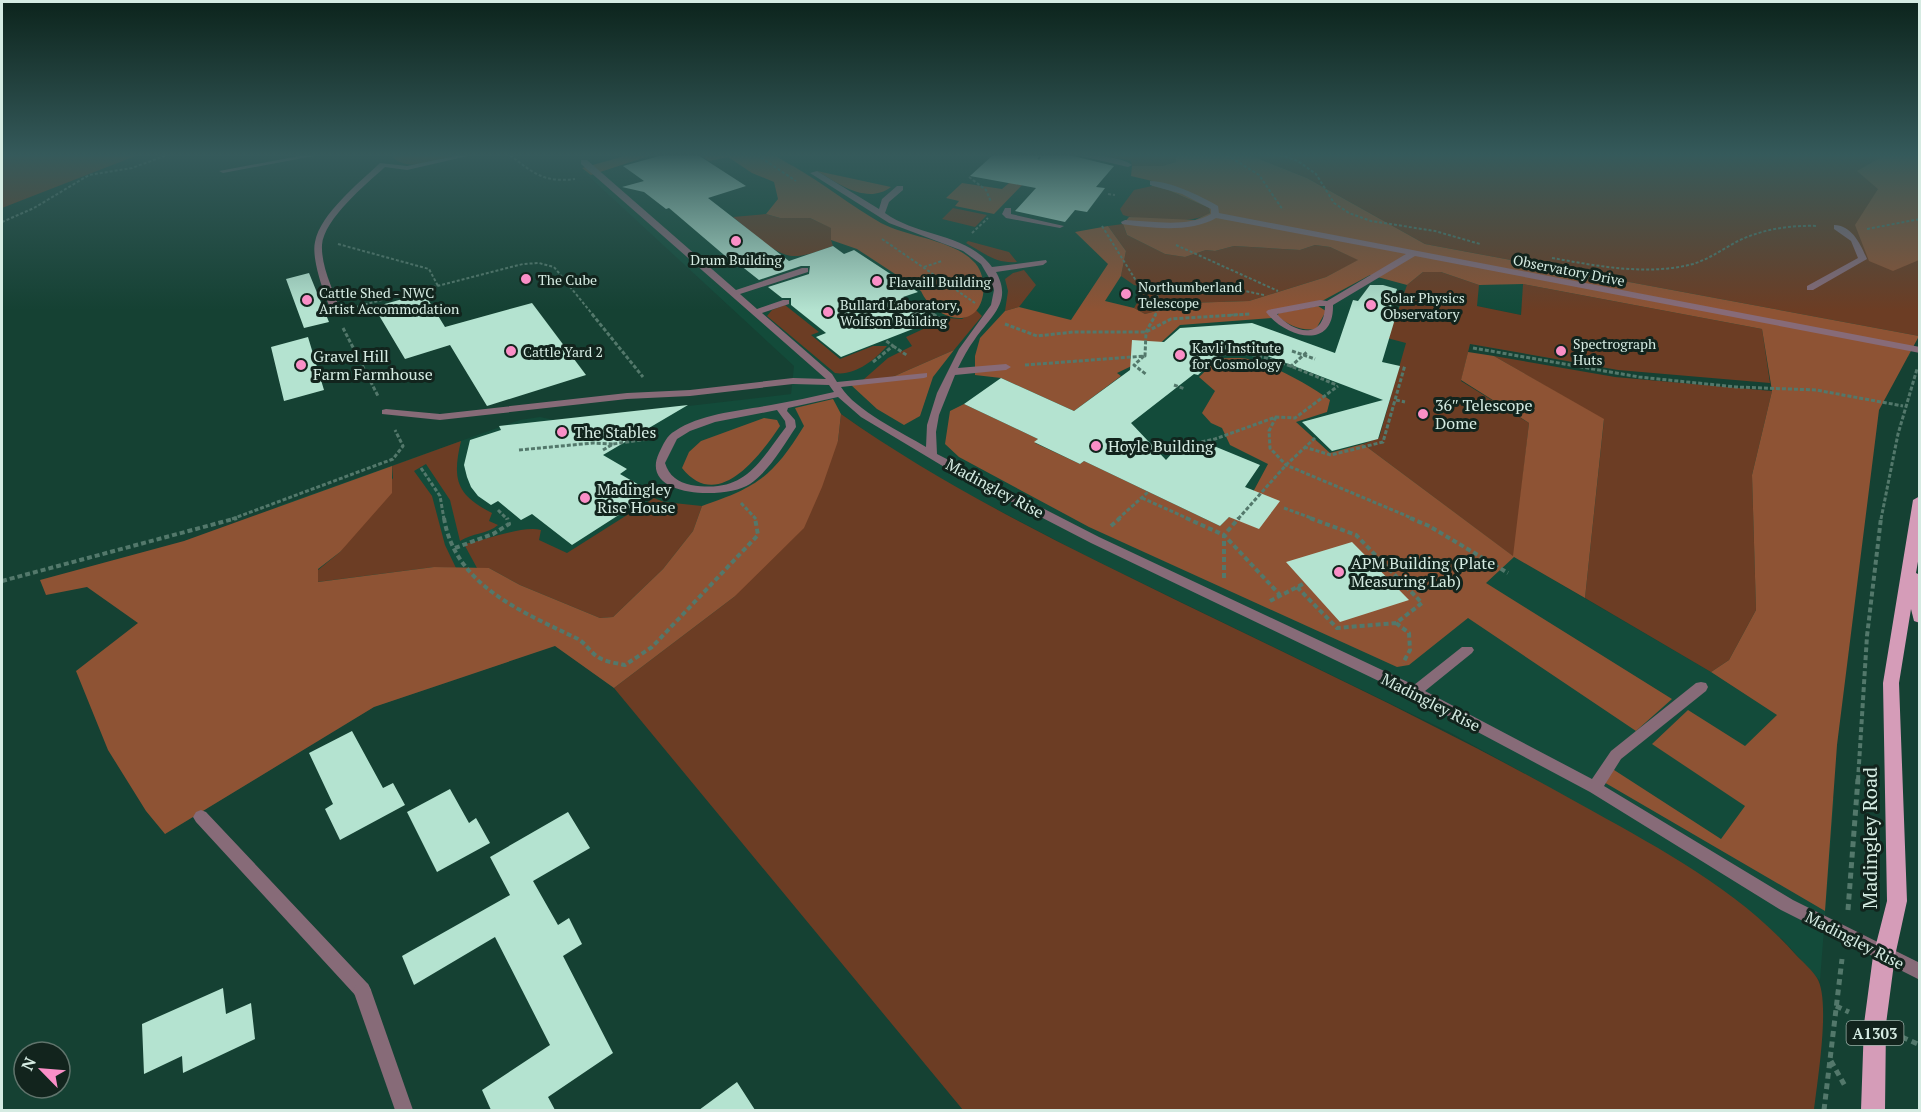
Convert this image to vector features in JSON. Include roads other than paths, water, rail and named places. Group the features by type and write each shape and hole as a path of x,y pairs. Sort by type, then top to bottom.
{"main road":[{"name":"Madingley Road","path":"1873,1110 1875,1024 1884,956 1897,900 1891,683 1920,500"},
{"name":"Madingley Road","path":"1911,566 1920,617"}],"street":[{"path":"336,312 319,251 319,238 340,207"},
{"name":"Madingley Rise","path":"636,207 829,376 836,387 865,415 932,453 950,466 1224,603 1415,692 1594,788 1787,905 1884,956 1920,972"},
{"path":"869,207 890,222 963,248 978,256 991,270 998,291 992,314 969,340 951,372 932,425 932,453"},
{"path":"881,214 883,207"},
{"path":"1125,222 1193,223 1209,220 1215,214 1213,207"},
{"path":"1007,212 1009,216 1060,226"},
{"name":"Observatory Drive","path":"1215,214 1412,254 1920,350"},
{"path":"1810,288 1863,259 1855,240 1837,227"},
{"path":"1329,304 1330,314 1322,331 1317,333 1302,332 1286,326 1275,319 1271,312 1309,304 1329,304 1412,254"},
{"path":"991,270 1043,262"},
{"path":"735,293 805,270"},
{"path":"756,312 786,302"},
{"path":"1316,345 1320,340 1317,333"},
{"path":"951,372 1006,367"},
{"path":"783,406 782,412 790,420 791,427 753,476 742,484 716,492 695,491 678,486 668,479 661,469 660,457 675,434 701,423 783,406 836,387 924,375"},
{"path":"386,412 440,417 627,396 658,396 793,381 836,387"},
{"path":"1415,692 1467,650"},
{"path":"1594,788 1616,755 1701,687"},
{"path":"201,817 362,990 404,1110"}],"place":[{"name":"Drum Building","path":"736,241"},
{"name":"The Cube","path":"526,279"},
{"name":"Flavaill Building","path":"877,281"},
{"name":"Northumberland Telescope","path":"1126,294"},
{"name":"Cattle Shed - NWC Artist Accommodation","path":"307,300"},
{"name":"Solar Physics Observatory","path":"1371,305"},
{"name":"Bullard Laboratory, Wolfson Building","path":"828,312"},
{"name":"Cattle Yard 2","path":"511,351"},
{"name":"Spectrograph Huts","path":"1561,351"},
{"name":"Kavli Institute for Cosmology","path":"1180,355"},
{"name":"Gravel Hill Farm Farmhouse","path":"301,365"},
{"name":"36″ Telescope Dome","path":"1423,414"},
{"name":"The Stables","path":"562,432"},
{"name":"Hoyle Building","path":"1096,446"},
{"name":"Madingley Rise House","path":"585,498"},
{"name":"APM Building (Plate Measuring Lab)","path":"1339,572"}]}
